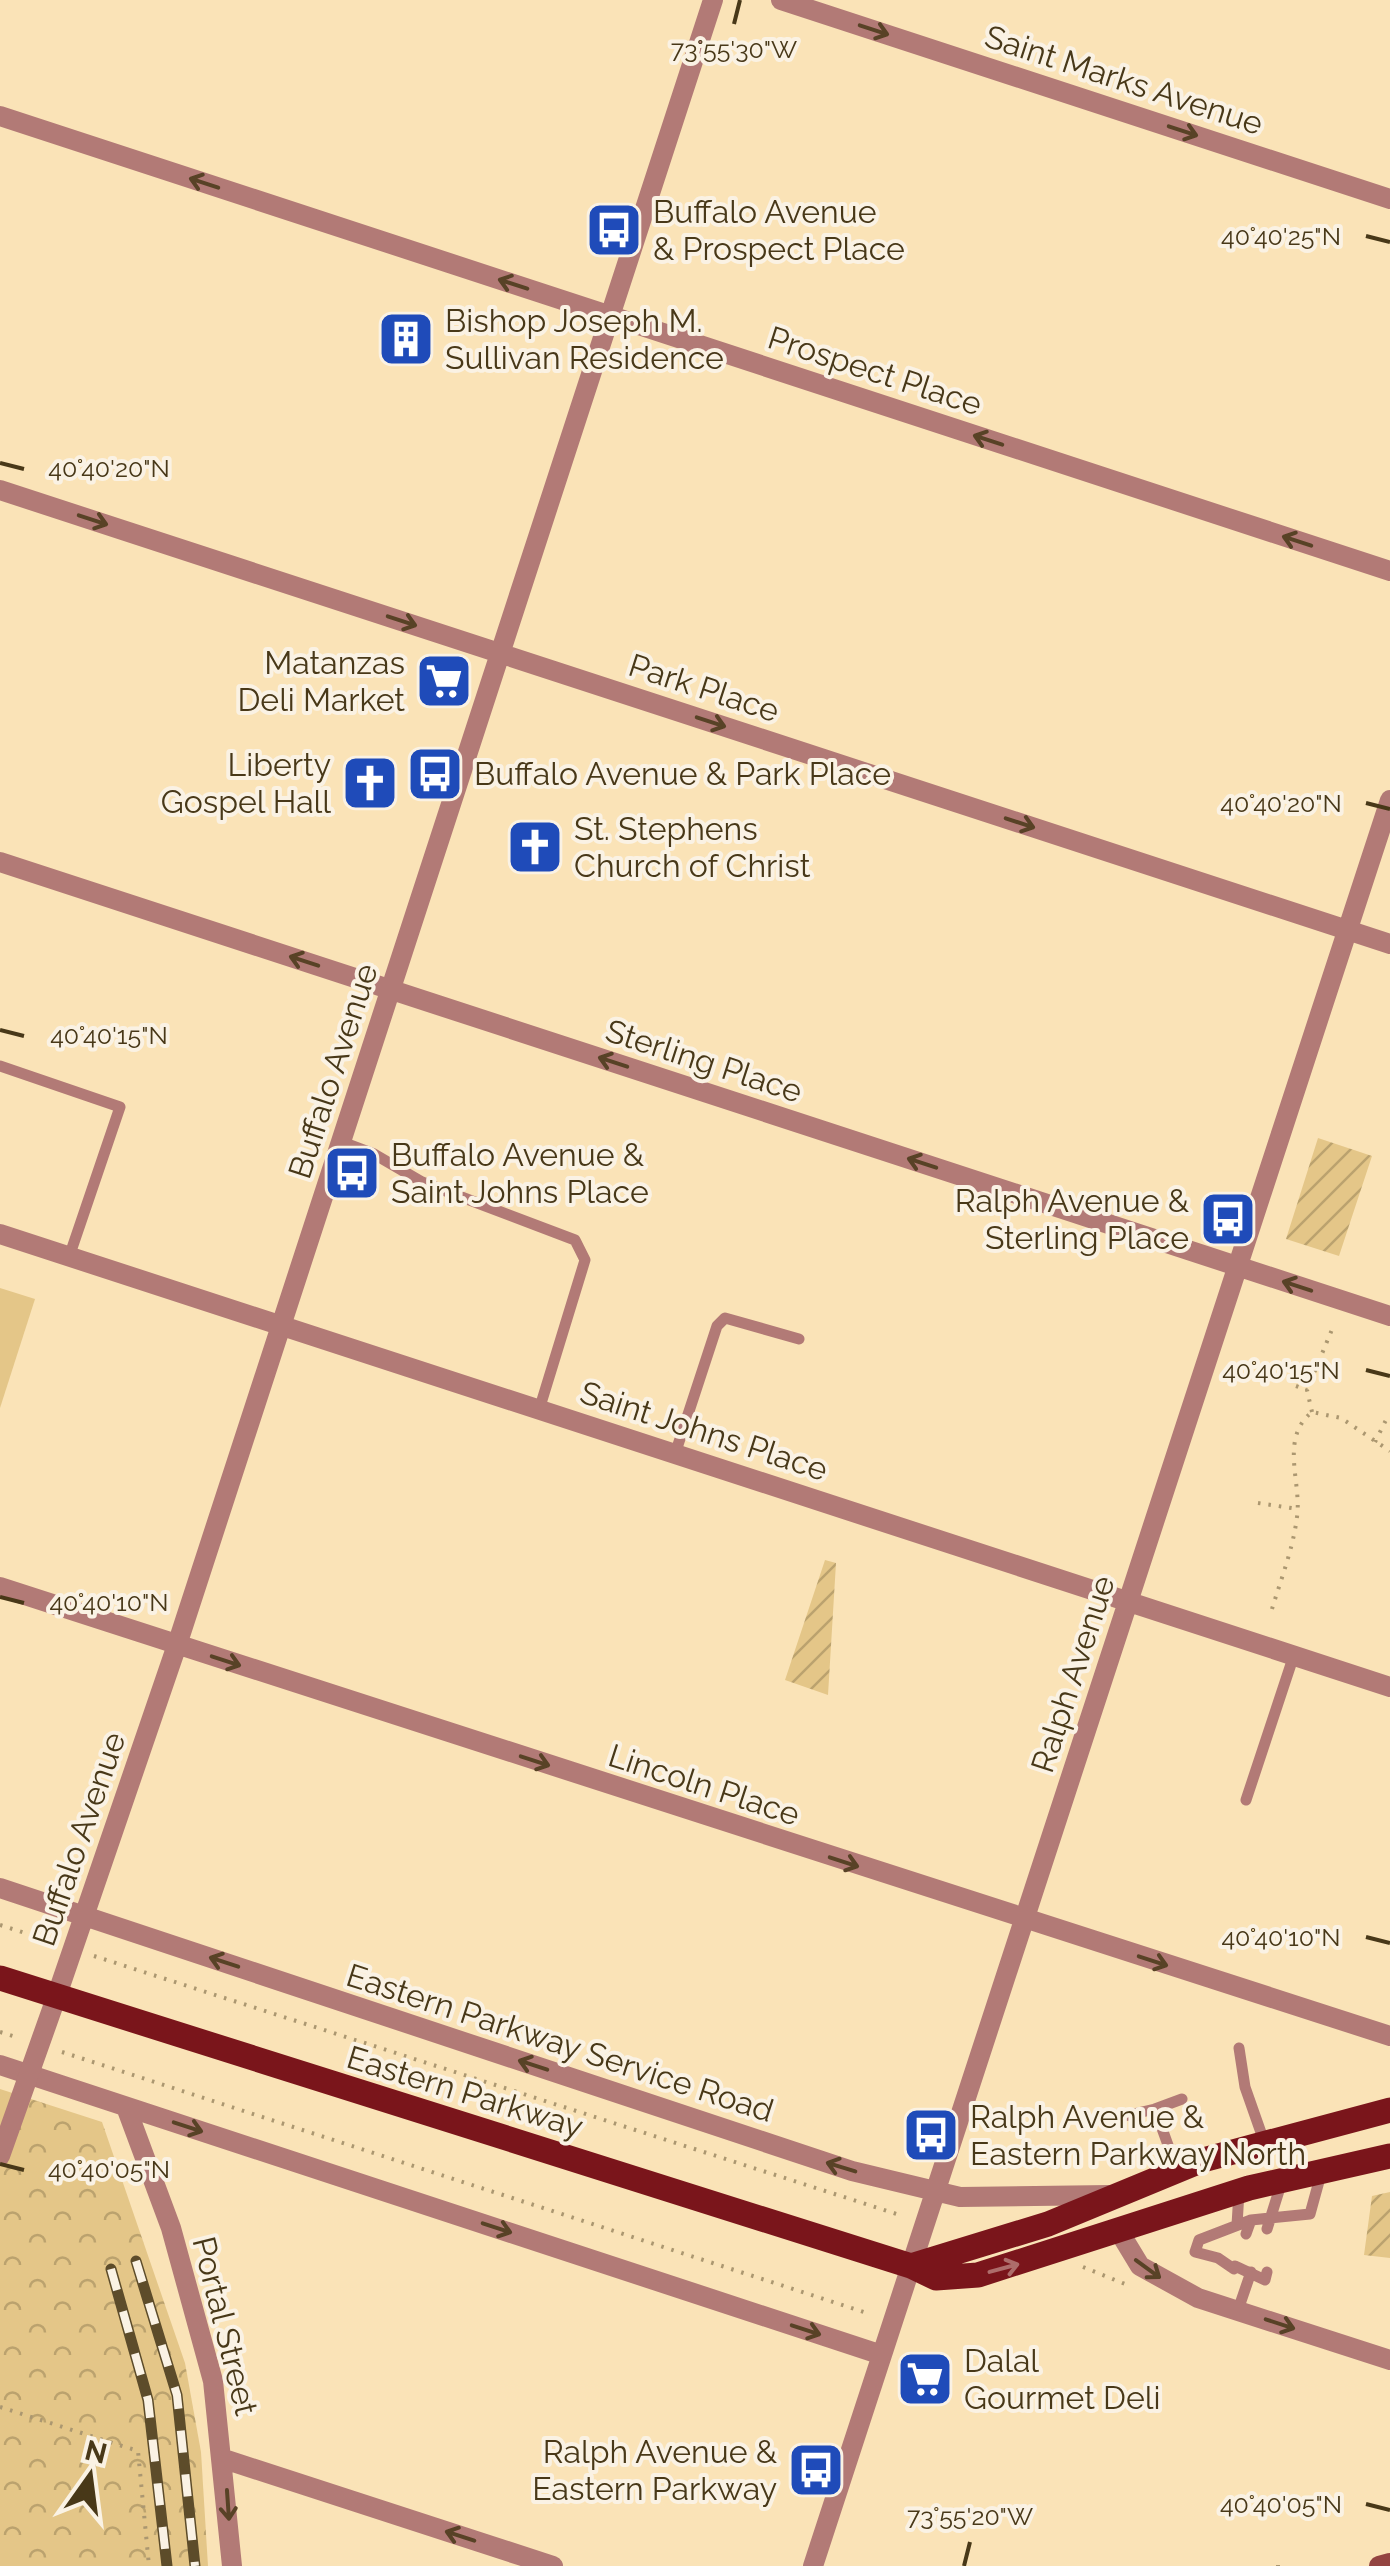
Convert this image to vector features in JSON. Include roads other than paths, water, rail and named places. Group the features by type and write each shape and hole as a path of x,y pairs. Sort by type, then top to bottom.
{"main road":[{"name":"Eastern Parkway","path":"0,1978 911,2266 936,2278 978,2274 1120,2233 1239,2192 1390,2156"},
{"path":"911,2266 1016,2235 1176,2170 1390,2110"},
{"path":"1379,2566 1390,2563"}],"street":[{"name":"Buffalo Avenue","path":"0,2156 177,1645 713,0"},
{"name":"Saint Marks Avenue","path":"781,0 1390,199"},
{"name":"Prospect Place","path":"0,116 1390,571"},
{"name":"Park Place","path":"0,490 1390,944"},
{"name":"Ralph Avenue","path":"813,2566 1390,800"},
{"name":"Sterling Place","path":"0,862 1390,1316"},
{"name":"Saint Johns Place","path":"0,1234 1390,1687"},
{"name":"Lincoln Place","path":"0,1586 1024,1921 1390,2036"},
{"name":"Eastern Parkway Service Road","path":"0,1888 852,2171 936,2191 997,2198 1112,2195"},
{"path":"0,2066 882,2355"},
{"name":"Portal Street","path":"126,2107 192,2294 214,2381 232,2566"},
{"path":"1120,2233 1140,2266 1198,2298 1390,2360"},
{"path":"224,2459 553,2566"}],"lane":[{"path":"0,1066 120,1107 68,1257"},
{"path":"342,1142 374,1154 422,1182 576,1240 585,1260 540,1410"},
{"path":"675,1454 717,1326 725,1318 799,1339"},
{"path":"1246,1800 1294,1655"},
{"path":"1239,2048 1244,2087 1265,2144"},
{"path":"1116,2118 1182,2098"},
{"path":"1155,2109 1176,2170"},
{"path":"1267,2272 1265,2280 1195,2252 1199,2240 1242,2230 1251,2220 1272,2215 1310,2214 1322,2172"},
{"path":"1267,2229 1282,2181"},
{"path":"1239,2192 1242,2230"},
{"path":"1282,2228 1287,2215"},
{"path":"1238,2310 1251,2272"}],"railway":[{"path":"136,2261 177,2395 195,2566"},
{"path":"111,2269 148,2400 167,2566"}],"place":[{"name":"Buffalo Avenue & Prospect Place","path":"614,230"},
{"name":"Bishop Joseph M. Sullivan Residence","path":"406,339"},
{"name":"Matanzas Deli Market","path":"444,681"},
{"name":"Buffalo Avenue & Park Place","path":"435,774"},
{"name":"Liberty Gospel Hall","path":"370,783"},
{"name":"St. Stephens Church of Christ","path":"535,847"},
{"name":"Buffalo Avenue & Saint Johns Place","path":"352,1173"},
{"name":"Ralph Avenue & Sterling Place","path":"1228,1219"},
{"name":"Ralph Avenue & Eastern Parkway North","path":"931,2135"},
{"name":"Dalal Gourmet Deli","path":"925,2379"},
{"name":"Ralph Avenue & Eastern Parkway","path":"816,2470"}]}
